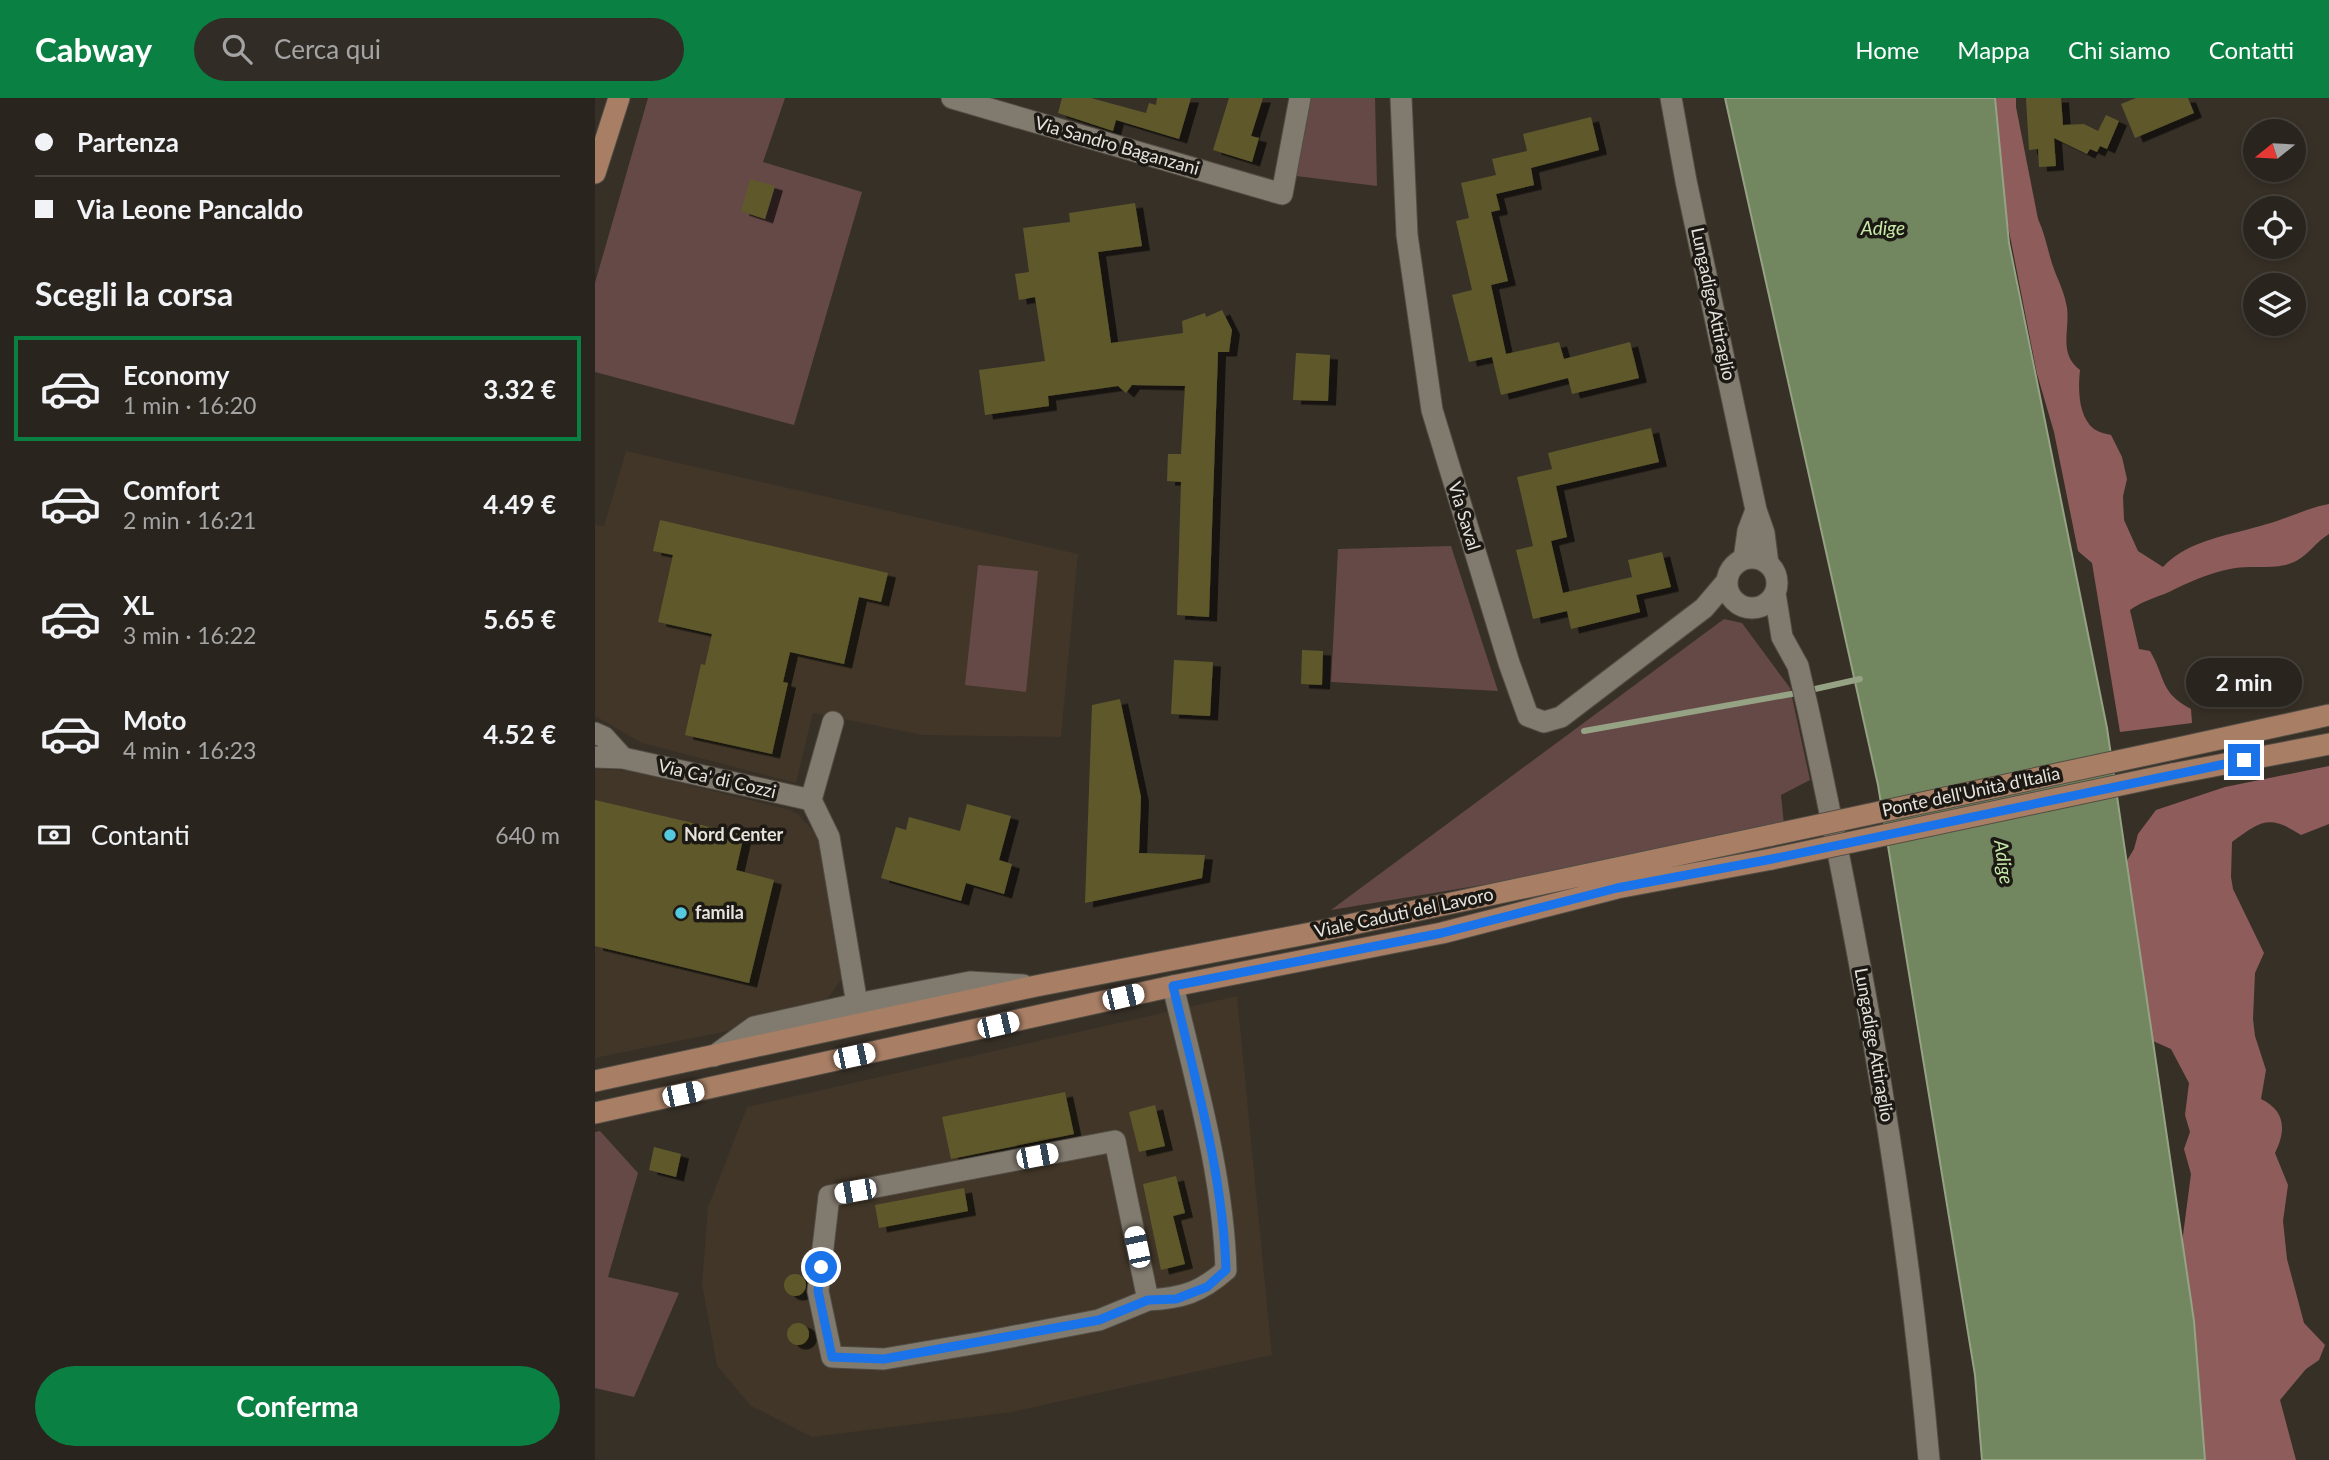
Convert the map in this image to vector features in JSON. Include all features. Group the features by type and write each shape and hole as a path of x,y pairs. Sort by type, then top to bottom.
{"main road":[{"path":"595,173 619,98"},
{"name":"Ponte dell'Unità d'Italia","path":"1772,835 2329,715"},
{"name":"Ponte dell'Unità d'Italia","path":"1772,859 2172,774 2329,744"},
{"name":"Viale Caduti del Lavoro","path":"595,1081 1036,986 1325,930 1772,835"},
{"name":"Viale Caduti del Lavoro","path":"595,1113 1173,986 1442,933 1617,888 1772,859"}],"street":[{"name":"Via Sandro Baganzani","path":"952,98 990,104 1282,194 1300,98"},
{"name":"Via Saval","path":"1401,98 1407,235 1432,410 1509,663 1528,716 1544,722 1561,717 1703,608 1736,596"},
{"name":"Lungadige Attiraglio","path":"1671,98 1756,510 1764,533 1768,564 1776,577 1775,593 1782,637"},
{"name":"Lungadige Attiraglio","path":"1756,510 1748,531 1744,559 1731,569 1736,596 1782,637 1798,666 1808,709 1844,880 1905,1231 1929,1460"},
{"path":"1744,559 1757,558 1768,564"},
{"path":"1736,596 1765,605 1775,593"},
{"path":"833,722 811,800 829,837 857,1004"},
{"path":"595,733 604,737 623,758 595,769"},
{"name":"Via Ca' di Cozzi","path":"595,746 623,758"},
{"name":"Via Ca' di Cozzi","path":"595,757 623,758 811,800"},
{"name":"Viale Caduti del Lavoro","path":"713,1056 754,1027 857,1004 970,982 1036,986"},
{"path":"1148,1300 1115,1141 829,1195 818,1291 832,1357 884,1359 1099,1320 1148,1300 1176,1299 1207,1287 1226,1270 1226,1243 1208,1132 1173,986"}],"shaded area":[{"path":"648,98 785,98 763,162 862,192 794,425 595,372 595,283"},
{"path":"1309,98 1375,98 1377,186 1296,176"},
{"path":"1983,98 2016,98 2038,219 2066,303 2067,349 2073,363 2080,370 2079,394 2082,410 2094,429 2111,435 2122,457 2127,479 2123,496 2124,520 2138,551 2163,567 2185,550 2198,544 2329,504 2329,534 2298,560 2278,566 2237,568 2214,573 2130,610 2139,649 2150,651 2168,690 2173,697 2191,709 2192,723 2120,732 2092,563 2078,551 2054,432 2037,374"},
{"path":"626,451 1078,554 1061,737 922,735 813,713 796,783 642,743 595,716 595,525 604,526"},
{"path":"1451,546 1498,691 1331,682 1338,549"},
{"path":"978,565 1038,571 1026,692 965,685"},
{"path":"1724,619 1742,623 1790,688 1810,780 1781,795 1785,835 1331,910"},
{"path":"2329,766 2329,824 2301,835 2273,822 2258,825 2232,842 2231,877 2233,889 2264,953 2255,973 2253,1019 2255,1036 2266,1070 2261,1099 2275,1109 2282,1129 2275,1153 2288,1185 2283,1221 2287,1259 2304,1323 2325,1345 2319,1360 2306,1369 2280,1400 2296,1460 2167,1460 2167,1358 2191,1174 2184,1149 2190,1132 2185,1115 2189,1083 2171,1049 2153,1041 2145,1030 2142,966 2127,946 2117,877 2134,849 2138,834 2156,810 2225,787"},
{"path":"595,770 631,771 791,810 799,815 827,846 844,976 817,1013 595,1058"},
{"path":"1237,996 1272,1355 1012,1412 812,1437 751,1406 717,1366 702,1284 708,1207 747,1107"},
{"path":"600,1131 638,1173 608,1277 679,1293 634,1397 595,1388 595,1132"}],"water":[{"name":"Adige","path":"1725,98 1995,98 2009,243 2107,728 2194,1321 2205,1460 1982,1460 1975,1375 1878,785"}],"building":[{"path":"1062,98 1091,98 1146,113 1149,103 1156,105 1157,98 1191,98 1179,139 1116,120 1113,131 1058,113"},
{"path":"1229,98 1263,98 1251,136 1259,138 1252,162 1213,150"},
{"path":"2026,98 2061,98 2063,125 2084,124 2098,131 2106,115 2119,121 2107,149 2100,146 2097,152 2090,149 2087,154 2054,138 2056,166 2039,167 2038,149 2029,150"},
{"path":"2136,98 2188,98 2194,113 2135,138 2121,104"},
{"path":"1591,117 1599,150 1531,168 1534,185 1496,194 1500,210 1491,212 1508,281 1491,285 1506,354 1559,342 1564,359 1630,342 1639,378 1572,394 1568,378 1501,395 1492,357 1469,362 1452,295 1472,290 1456,221 1469,218 1461,183 1496,175 1492,159 1527,151 1523,134"},
{"path":"750,179 775,186 765,219 741,211"},
{"path":"1135,203 1142,246 1098,252 1111,343 1183,333 1182,321 1205,313 1206,317 1222,310 1232,330 1229,352 1218,352 1209,617 1177,615 1181,482 1167,481 1168,454 1181,454 1185,386 1132,385 1126,393 1118,386 1048,396 1049,406 985,415 979,370 1045,361 1035,297 1019,300 1015,274 1029,272 1023,228 1070,222 1069,213"},
{"path":"1296,353 1330,355 1328,401 1293,400"},
{"path":"1651,428 1659,462 1556,486 1567,537 1551,541 1563,593 1632,577 1628,560 1662,552 1671,587 1636,595 1640,612 1571,629 1567,611 1533,619 1516,550 1533,546 1517,477 1552,469 1548,453"},
{"path":"660,520 888,573 881,602 859,597 844,664 790,652 783,682 788,683 772,754 685,735 701,664 705,665 712,634 658,622 673,555 653,551"},
{"path":"1302,650 1323,651 1322,685 1301,684"},
{"path":"1174,660 1213,662 1210,716 1171,714"},
{"path":"1120,699 1141,797 1139,853 1205,855 1202,878 1085,903 1092,705"},
{"name":"famila","path":"595,800 744,835 736,870 774,880 749,983 595,946"},
{"path":"967,804 1011,816 999,860 1012,864 1004,894 966,883 961,901 881,878 896,827 906,830 909,817 960,831"},
{"path":"1065,1092 1074,1134 951,1159 942,1117"},
{"path":"1155,1105 1165,1146 1139,1152 1129,1112"},
{"path":"654,1147 681,1154 676,1177 649,1170"},
{"path":"1176,1176 1185,1213 1173,1216 1185,1264 1161,1270 1143,1184"},
{"path":"964,1188 968,1211 879,1228 875,1205"},
{"path":"795,1274 805,1281 806,1285 799,1295 795,1296 785,1289 784,1285 791,1275"},
{"path":"798,1323 806,1326 809,1334 806,1342 798,1345 790,1342 787,1334 790,1326"}],"waterway":[{"path":"1584,731 1860,679"}],"place":[{"name":"Nord Center","path":"670,835"},
{"name":"famila","path":"681,913"}],"route":[{"path":"821,1267 818,1291 832,1357 884,1359 959,1347 1099,1320 1148,1300 1176,1299 1207,1287 1226,1270 1226,1243 1208,1132 1173,986 1442,933 1617,888 1772,859 2244,760"}]}
